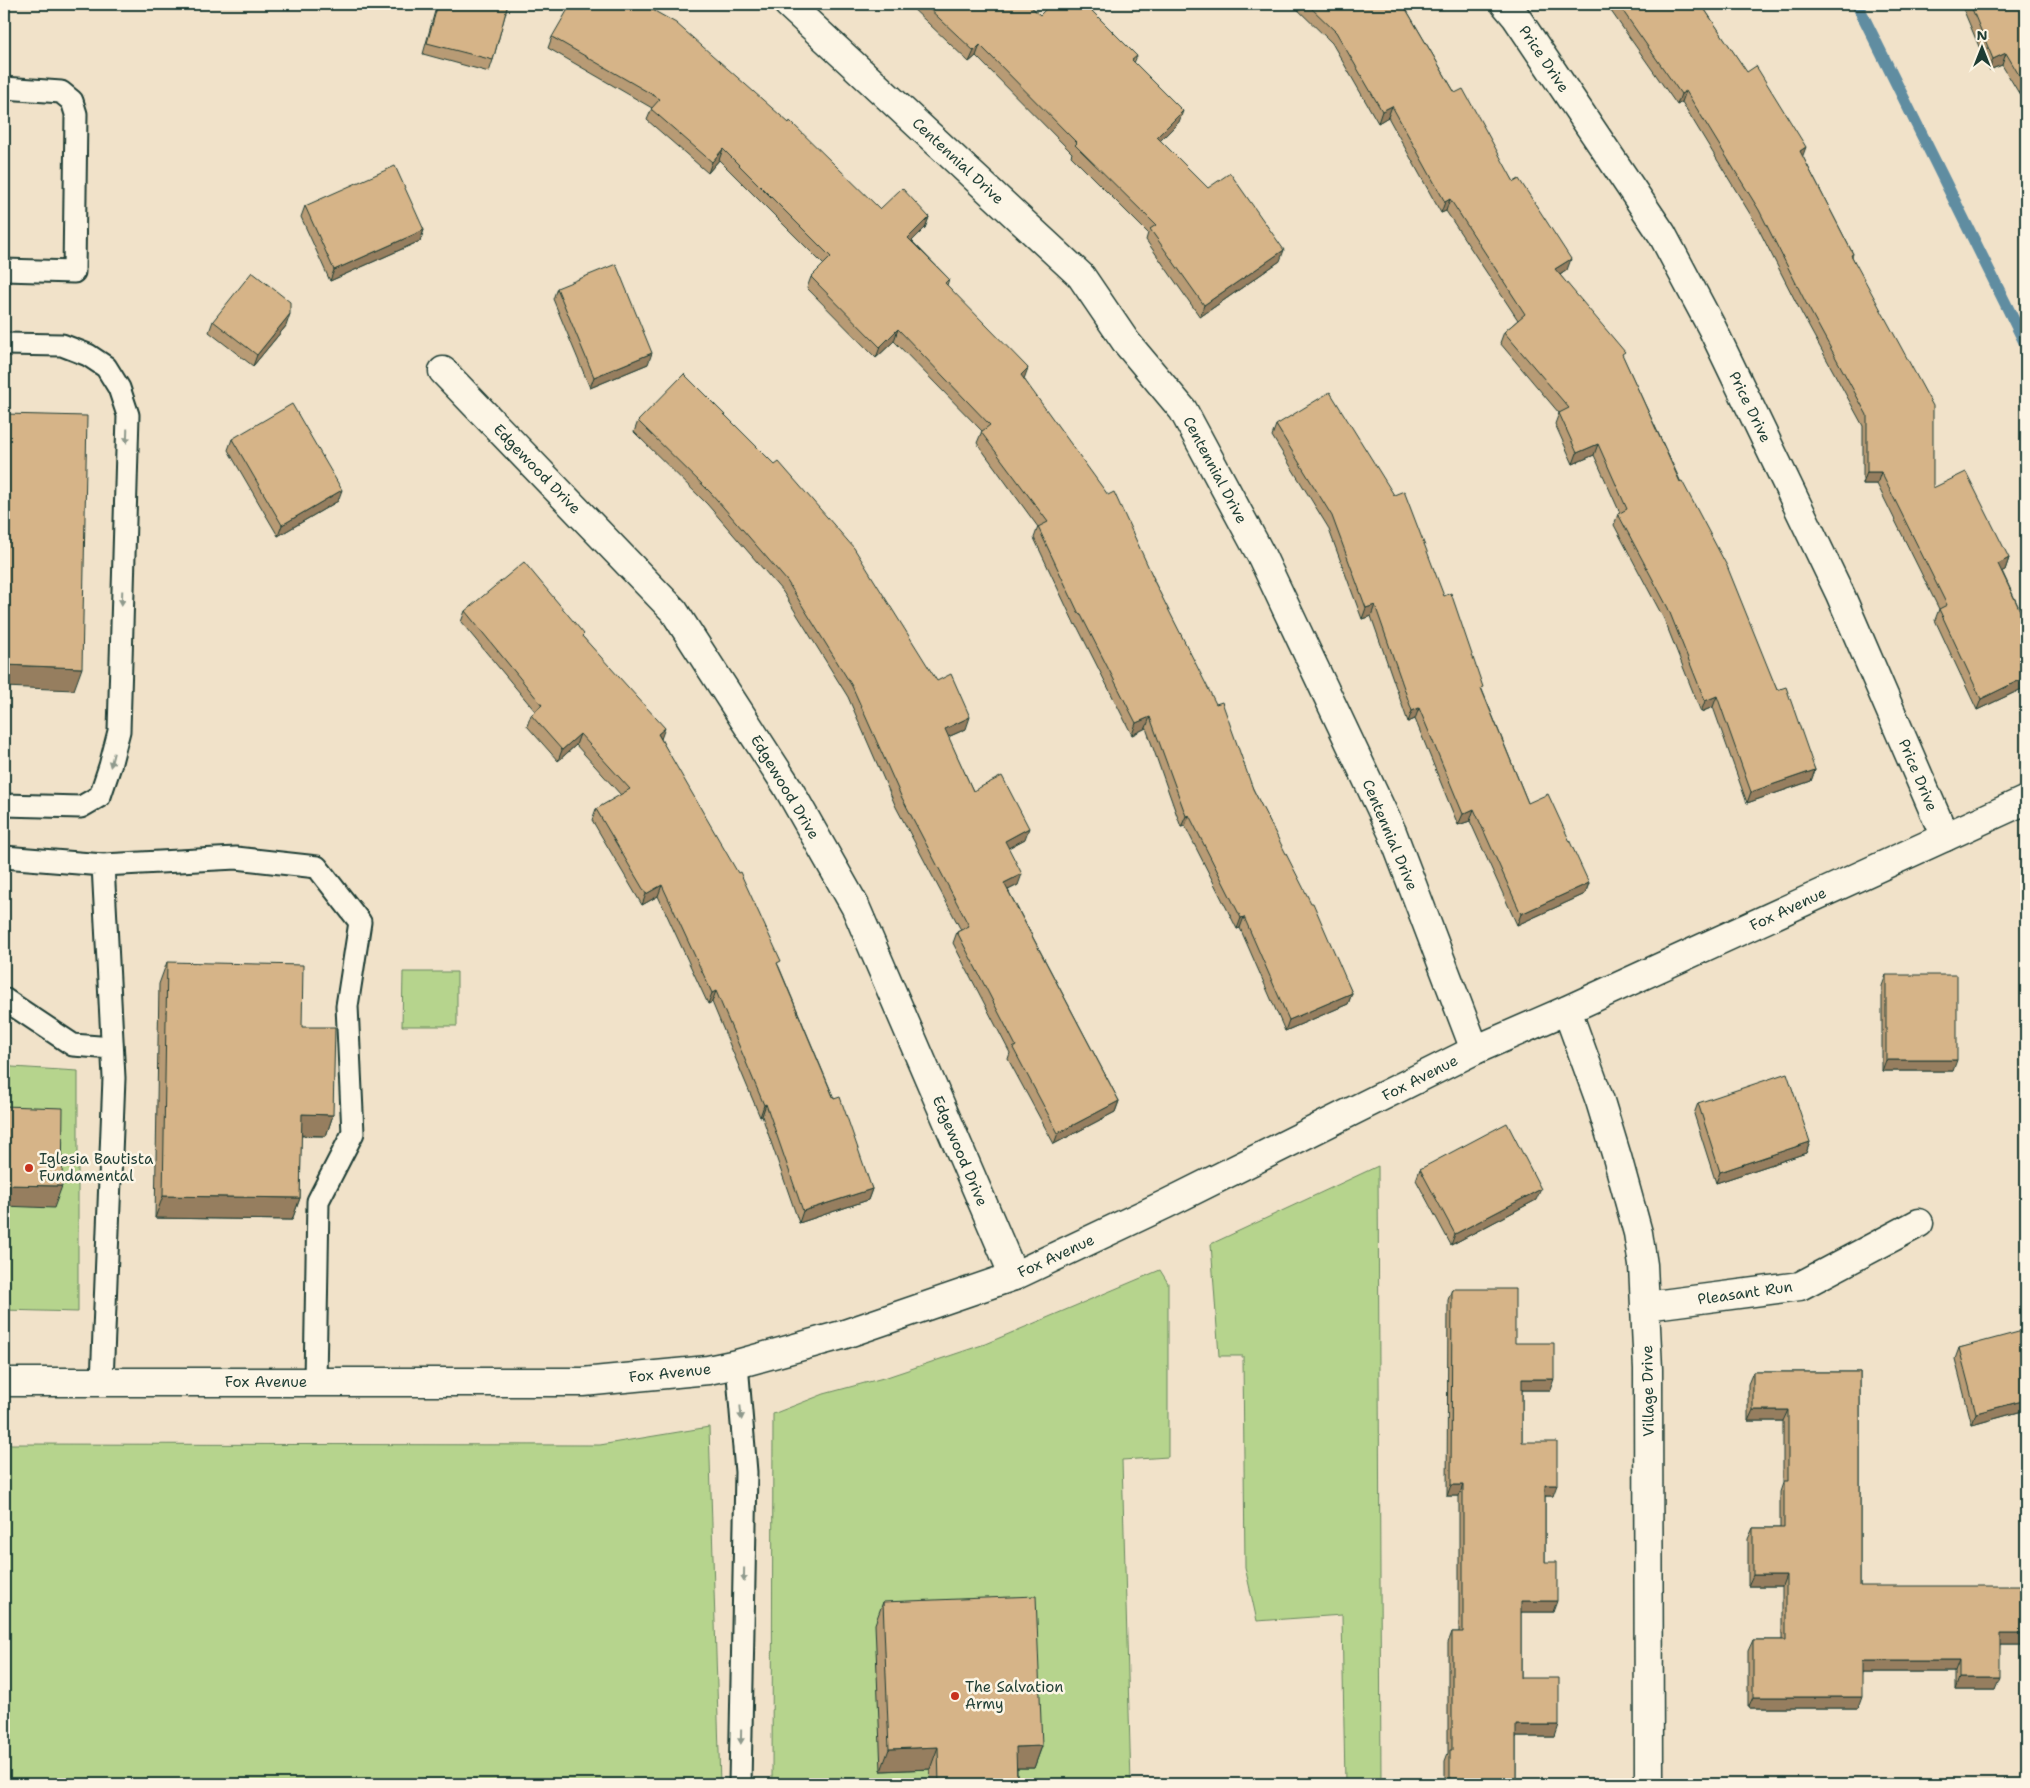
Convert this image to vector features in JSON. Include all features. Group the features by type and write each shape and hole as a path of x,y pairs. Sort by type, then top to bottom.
{"street":[{"name":"Centennial Drive","path":"788,4 1081,276 1126,342 1183,410 1262,557 1392,832 1475,1050"},
{"name":"Price Drive","path":"1505,4 1516,17 1662,234 1712,328 1840,594 1945,837"},
{"name":"Edgewood Drive","path":"443,371 674,610 787,786 855,906 1014,1276"},
{"name":"Fox Avenue","path":"4,1382 583,1382 708,1370 737,1364 842,1335 1014,1276 1157,1208 1475,1050 1567,1010 2026,800"},
{"name":"Village Drive","path":"1567,1010 1600,1101 1628,1192 1638,1233 1643,1265 1646,1306 1649,1784"},
{"name":"Pleasant Run","path":"1646,1306 1800,1286 1919,1223"}],"lane":[{"path":"4,88 61,92 72,101 76,114 74,272 4,270"},
{"path":"4,344 62,345 88,355 106,367 119,388 128,415 119,731 110,766 100,796 81,807 4,805"},
{"path":"4,857 104,865 236,858 317,867 360,922 347,1006 353,1133 318,1201 315,1382"},
{"path":"102,1382 114,1078 104,865"},
{"path":"4,998 74,1045 112,1048"},
{"path":"737,1364 746,1472 740,1784"}],"green space":[{"path":"403,972 457,972 457,1026 402,1026"},
{"path":"4,1056 12,1067 78,1071 78,1312 4,1310"},
{"path":"1378,1166 1381,1784 1345,1784 1342,1615 1257,1621 1245,1567 1243,1356 1219,1356 1211,1244"},
{"path":"1160,1270 1168,1283 1168,1457 1122,1460 1131,1784 772,1784 773,1414 824,1394 887,1377 985,1344"},
{"path":"709,1427 720,1784 4,1784 4,1444 600,1445"}],"building":[{"path":"438,4 508,4 493,60 427,43"},
{"path":"571,4 642,4 676,23 789,123 790,121 880,209 902,188 929,217 908,238 949,279 945,283 1028,368 1021,375 1108,495 1114,492 1153,579 1216,704 1222,702 1253,789 1311,903 1313,903 1352,993 1289,1020 1244,917 1241,918 1189,815 1186,816 1150,717 1136,723 1079,614 1038,527 1048,522 981,432 990,425 898,329 880,347 811,277 831,257 723,149 712,162 651,109 660,99 552,37"},
{"path":"924,4 1028,4 1040,15 1051,4 1085,4 1137,56 1132,60 1183,111 1157,137 1208,188 1230,173 1284,250 1204,305 1150,229 1156,225 1075,145 1077,143 980,45 974,51"},
{"path":"1307,4 1403,4 1455,93 1463,89 1514,182 1519,179 1571,259 1555,269 1625,352 1622,354 1680,482 1682,481 1727,566 1777,690 1786,687 1815,770 1751,792 1717,696 1705,701 1668,608 1618,514 1627,509 1598,444 1577,453 1559,413 1569,408 1504,332 1525,314 1450,199 1445,202 1392,106 1382,111 1336,32"},
{"path":"1618,4 1701,4 1747,72 1756,66 1806,147 1800,151 1853,254 1851,255 1933,406 1933,488 1966,472 2009,558 1998,564 2026,623 2026,677 1981,699 1939,609 1947,605 1881,472 1867,472 1867,415 1806,303 1759,210 1686,91 1681,94"},
{"path":"1970,4 2026,4 2026,87 2006,53 1993,59"},
{"path":"395,166 424,230 334,270 305,206"},
{"path":"616,264 652,353 594,377 557,288"},
{"path":"252,272 290,302 290,314 257,355 213,321"},
{"path":"684,374 775,465 779,462 854,548 937,681 951,674 970,717 945,729 973,791 1002,776 1029,828 1005,841 1022,874 1004,883 1119,1101 1058,1133 1013,1048 1016,1046 957,932 969,926 901,796 852,686 787,581 711,493 638,421"},
{"path":"1330,392 1394,495 1404,491 1444,596 1451,593 1483,687 1481,688 1528,803 1548,794 1589,883 1521,914 1474,809 1463,814 1419,708 1412,711 1375,605 1366,608 1332,516 1276,425"},
{"path":"292,404 342,490 282,525 232,439"},
{"path":"4,414 87,416 82,668 4,665"},
{"path":"524,562 584,634 582,636 665,728 658,734 738,873 740,872 781,961 777,963 834,1099 840,1097 872,1189 803,1211 766,1104 764,1105 716,991 712,993 662,885 646,894 596,809 630,789 580,734 562,750 531,715 542,705 465,611"},
{"path":"167,962 303,965 302,1027 335,1027 333,1115 302,1114 300,1198 163,1196"},
{"path":"1886,975 1957,975 1957,1060 1886,1060"},
{"path":"1787,1073 1810,1142 1720,1172 1698,1103"},
{"name":"Iglesia Bautista Fundamental","path":"4,1106 63,1108 62,1186 4,1185"},
{"path":"1507,1123 1541,1189 1455,1234 1420,1169"},
{"path":"1452,1289 1515,1289 1515,1343 1554,1343 1554,1379 1522,1379 1522,1442 1557,1442 1557,1485 1545,1485 1545,1562 1557,1562 1557,1601 1521,1601 1521,1678 1559,1678 1559,1725 1516,1725 1516,1784 1450,1784 1450,1750 1452,1750 1452,1632 1463,1632 1463,1485 1451,1485"},
{"path":"2026,1330 2026,1400 1976,1413 1959,1348"},
{"path":"1753,1372 1860,1372 1860,1586 2026,1586 2026,1634 2000,1634 2000,1678 1959,1678 1959,1661 1862,1661 1862,1697 1753,1697 1753,1640 1786,1640 1786,1575 1753,1575 1753,1528 1784,1528 1784,1481 1788,1481 1788,1410 1753,1410"},
{"name":"The Salvation Army","path":"1036,1596 1042,1746 1016,1747 1017,1784 939,1784 938,1747 889,1749 883,1602"}],"waterway":[{"path":"1857,4 2026,345"}],"place":[{"name":"Iglesia Bautista Fundamental","path":"29,1168"},
{"name":"The Salvation Army","path":"955,1696"}]}
